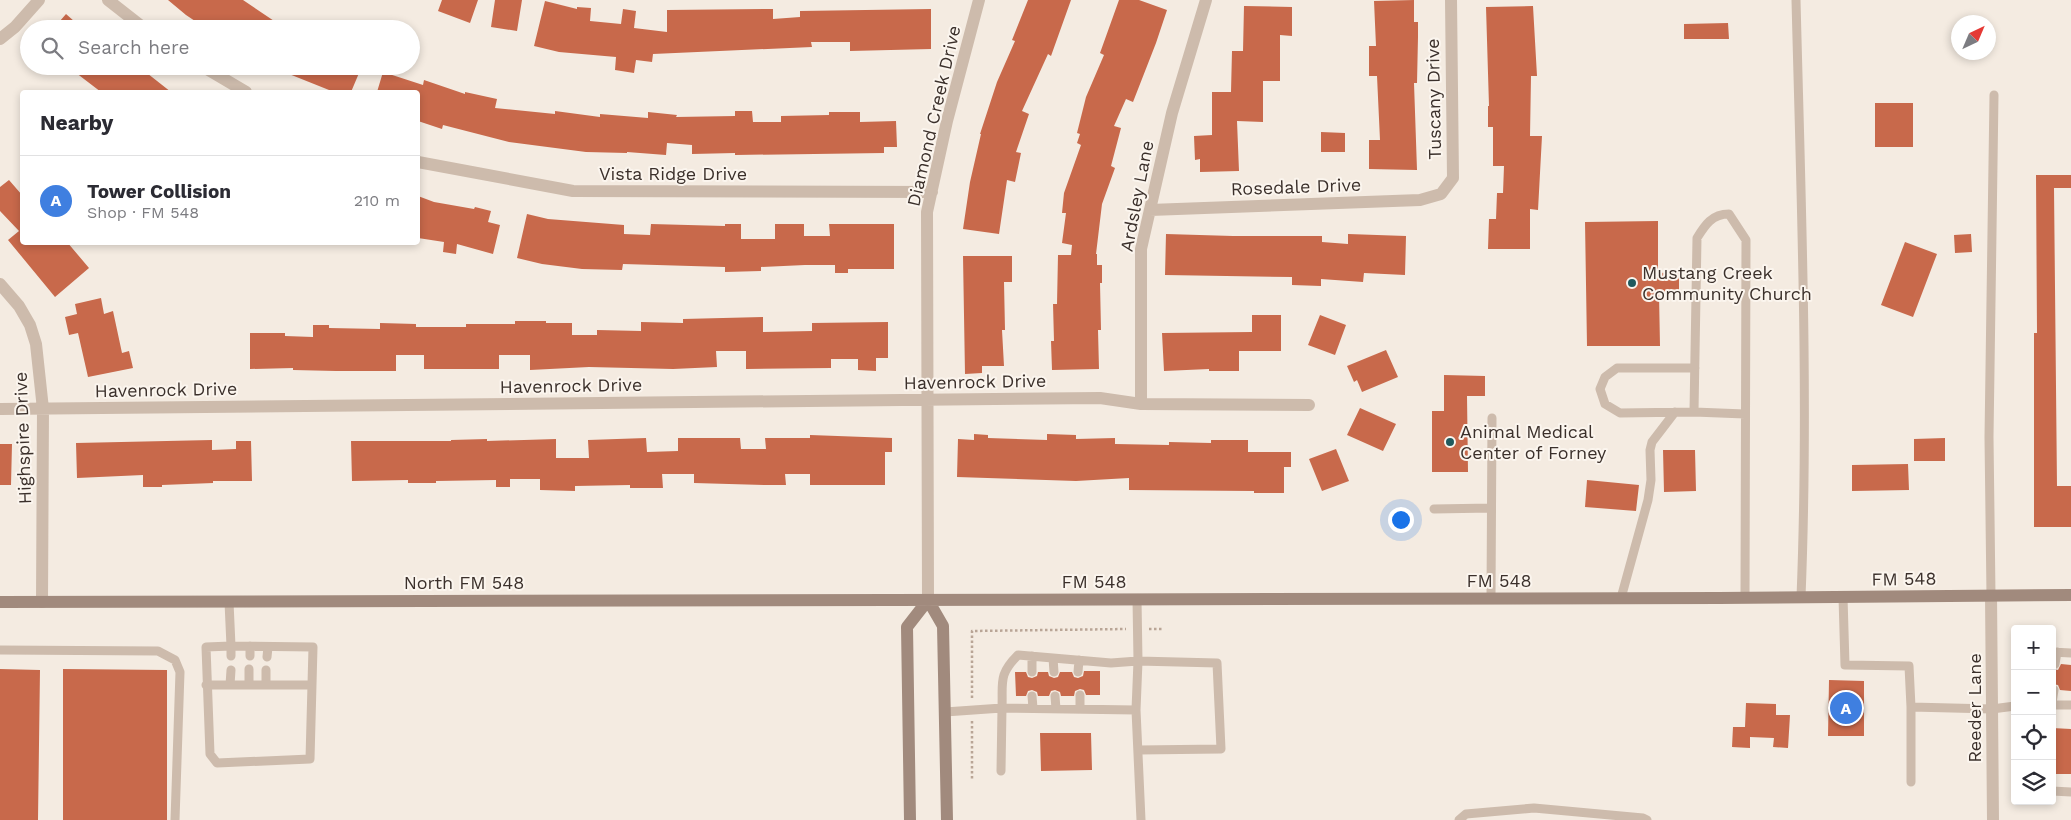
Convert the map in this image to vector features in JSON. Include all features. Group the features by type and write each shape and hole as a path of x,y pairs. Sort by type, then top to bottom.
{"main road":[{"name":"FM 548","path":"928,600 1843,598 2071,595"},
{"name":"North FM 548","path":"0,602 928,600"},
{"path":"910,820 907,628 928,600 943,626 947,820"}],"street":[{"path":"21,20 40,0"},
{"path":"108,0 134,20"},
{"name":"Diamond Creek Drive","path":"928,600 927,212 947,121 980,0"},
{"name":"Ardsley Lane","path":"1141,404 1142,250 1172,113 1206,0"},
{"name":"Tuscany Drive","path":"1441,194 1453,178 1451,0"},
{"path":"0,39 20,22"},
{"path":"217,75 243,90"},
{"name":"Vista Ridge Drive","path":"420,162 573,191 932,192"},
{"name":"Rosedale Drive","path":"1150,210 1420,200 1441,194"},
{"name":"Highspire Drive","path":"0,284 19,306 30,325 36,344 43,409 42,602"},
{"name":"Havenrock Drive","path":"0,409 1100,398 1141,404 1309,405"},
{"name":"Reeder Lane","path":"1991,596 1993,820"}],"lane":[{"path":"1796,0 1801,202 1804,486 1801,597"},
{"path":"1991,596 1989,438 1994,95"},
{"path":"1694,412 1697,238 1708,221 1721,214 1729,214 1746,240 1745,598"},
{"path":"1695,368 1617,368 1605,376 1600,389 1604,404 1620,413 1694,412 1746,414"},
{"path":"1621,598 1652,480 1650,450 1652,442 1675,412"},
{"path":"1491,598 1492,418"},
{"path":"1434,509 1491,508"},
{"path":"1843,598 1845,665 1909,666 1911,782"},
{"path":"1138,599 1136,710 1141,820"},
{"path":"229,602 231,656"},
{"path":"231,646 313,648 310,759 217,763 210,754 206,647 231,646"},
{"path":"250,646 250,656"},
{"path":"267,657 268,647"},
{"path":"0,650 158,651 175,660 180,672 176,820"},
{"path":"2056,652 2071,653"},
{"path":"1001,771 1003,677 1006,667 1018,655 1110,663 1138,661 1217,663 1221,749 1139,750"},
{"path":"1032,656 1032,672"},
{"path":"1053,658 1054,672"},
{"path":"1078,672 1079,660"},
{"path":"249,669 249,685"},
{"path":"230,685 231,670"},
{"path":"266,670 266,685"},
{"path":"206,685 312,685"},
{"path":"1032,696 1033,708"},
{"path":"1055,696 1056,709"},
{"path":"1080,696 1080,709"},
{"path":"2056,704 2071,705"},
{"path":"1911,707 1992,709 2011,707"},
{"path":"944,712 1002,708 1136,710"},
{"path":"2056,791 2071,792"},
{"path":"1459,820 1466,814 1534,808 1643,818 1647,820"}],"building":[{"path":"168,0 243,0 273,20 194,20"},
{"path":"442,0 478,0 470,23 438,11"},
{"path":"495,0 522,0 517,31 491,27"},
{"path":"1028,0 1071,0 1051,56 1048,54 1022,111 1029,114 1016,152 1021,153 1015,182 1007,180 999,234 963,229 980,134 997,82 1015,41 1012,40"},
{"path":"1119,0 1139,0 1167,10 1133,102 1126,99 1114,126 1121,128 1111,166 1115,168 1102,204 1096,254 1097,265 1102,265 1102,283 1100,283 1101,330 1098,330 1099,369 1052,370 1051,341 1054,341 1053,304 1057,304 1058,255 1071,255 1072,245 1062,243 1066,213 1062,213 1064,193 1081,145 1077,143 1080,134 1077,133 1086,97 1104,55 1100,53"},
{"path":"1414,0 1414,22 1418,22 1417,83 1414,83 1417,170 1369,169 1369,140 1380,140 1377,76 1369,76 1369,46 1376,46 1374,1"},
{"path":"545,1 577,9 577,7 591,8 590,21 621,24 623,9 636,11 634,28 667,32 667,10 773,9 773,19 800,17 800,11 931,9 931,49 850,51 850,42 811,42 812,47 653,54 652,62 636,60 634,73 615,70 616,57 559,52 534,46"},
{"path":"1244,6 1292,7 1292,36 1280,35 1280,81 1263,81 1263,122 1237,121 1239,171 1200,172 1200,159 1195,160 1194,136 1212,135 1212,92 1231,92 1232,51 1243,51"},
{"path":"1533,6 1537,76 1531,76 1530,136 1542,136 1538,210 1530,209 1530,249 1488,249 1489,219 1496,219 1497,193 1503,193 1504,166 1493,166 1493,127 1488,127 1486,7"},
{"path":"66,14 73,20 61,20"},
{"path":"1728,23 1729,39 1684,39 1684,24"},
{"path":"79,75 149,75 168,90 98,90"},
{"path":"292,75 358,75 352,90 329,90"},
{"path":"382,75 392,75 423,85 424,80 465,94 465,92 497,99 495,108 555,114 555,111 600,117 600,114 648,118 648,112 677,115 676,117 735,116 735,111 752,111 753,122 781,122 781,116 829,115 829,112 860,112 860,122 896,121 897,147 884,147 884,153 735,155 735,153 692,154 692,145 667,143 666,155 627,152 586,152 509,142 443,125 442,129 420,122 420,90 378,90"},
{"path":"1875,103 1913,103 1913,147 1875,147"},
{"path":"1321,132 1345,133 1345,152 1321,152"},
{"path":"2036,175 2071,175 2071,188 2054,188 2057,486 2071,486 2071,527 2034,527 2034,333 2037,333"},
{"path":"9,180 20,193 20,245 70,245 89,268 55,297 8,240 19,231 0,211 0,187"},
{"path":"420,197 434,202 491,211 488,222 500,225 493,254 457,244 456,254 443,252 444,242 420,238"},
{"path":"527,214 548,219 624,225 624,234 650,235 651,224 725,226 725,224 741,224 741,239 775,239 775,224 804,224 804,236 830,236 829,224 894,224 894,269 848,269 848,273 835,273 835,265 805,265 761,267 761,271 725,272 725,267 623,264 622,270 582,269 542,264 517,258"},
{"name":"Mustang Creek Community Church","path":"1658,221 1658,273 1679,272 1679,293 1659,294 1660,346 1587,346 1585,222"},
{"path":"1166,234 1322,236 1322,242 1348,244 1348,234 1406,236 1405,275 1364,273 1363,282 1321,279 1321,286 1292,285 1292,277 1165,275"},
{"path":"1971,234 1972,252 1955,253 1954,235"},
{"path":"1905,242 1937,254 1913,317 1881,305"},
{"path":"963,256 1012,256 1012,282 1004,282 1005,330 1002,330 1004,366 982,366 982,373 965,374"},
{"path":"101,298 104,314 113,311 122,353 129,351 133,368 88,377 78,333 69,335 65,317 77,314 75,304"},
{"path":"1252,315 1281,315 1281,351 1239,351 1239,371 1209,371 1209,369 1164,371 1162,333 1252,332"},
{"path":"1320,315 1346,325 1335,355 1308,345"},
{"path":"763,317 763,332 812,331 812,323 888,322 888,358 876,358 876,371 858,370 858,359 831,359 831,368 746,369 746,351 716,351 717,367 673,369 589,367 530,370 530,355 499,355 499,369 424,369 424,355 396,355 396,371 293,370 293,368 250,369 250,333 285,333 285,336 313,337 313,325 329,325 329,328 380,329 380,323 416,324 416,327 466,327 466,324 515,324 515,321 546,321 546,323 572,323 572,335 597,335 597,330 641,331 641,322 683,323 683,319"},
{"path":"1386,350 1398,377 1362,392 1357,380 1354,382 1347,366"},
{"name":"Animal Medical Center of Forney","path":"1444,375 1485,376 1485,396 1467,396 1468,472 1432,472 1432,411 1444,411"},
{"path":"1360,408 1396,424 1383,451 1347,435"},
{"path":"974,434 988,435 988,438 1047,440 1047,434 1076,435 1076,439 1115,438 1115,444 1169,445 1169,442 1211,443 1211,440 1248,440 1248,452 1291,452 1291,467 1284,467 1284,493 1129,490 1129,478 1076,481 957,477 958,439 974,440"},
{"path":"810,435 892,438 892,452 885,452 885,485 810,485 810,474 785,474 786,485 766,485 694,483 694,474 662,474 663,488 630,488 630,485 575,486 575,491 540,490 540,479 510,479 510,487 496,487 496,480 436,481 436,483 408,483 408,480 352,481 351,441 556,439 556,458 589,458 588,440 646,438 647,452 678,451 678,438 740,438 741,449 766,449 765,438 810,438"},
{"path":"1945,438 1945,461 1914,461 1914,439"},
{"path":"212,440 212,450 236,449 236,441 251,441 252,481 213,481 213,483 143,487 143,475 77,478 76,443"},
{"path":"0,444 12,444 11,485 0,485"},
{"path":"1336,449 1349,481 1322,491 1309,459"},
{"path":"1663,450 1695,450 1696,491 1664,492"},
{"path":"1908,464 1909,490 1852,491 1852,465"},
{"path":"1587,480 1639,485 1636,511 1585,507"},
{"path":"2061,664 2071,665 2071,691 2060,690 2056,685 2056,670 2058,670"},
{"path":"0,669 40,670 38,820 0,820"},
{"path":"63,669 167,670 167,820 63,820"},
{"path":"1084,671 1100,671 1100,695 1086,695 1084,690 1080,689 1075,691 1074,696 1061,696 1060,692 1055,690 1051,691 1049,696 1038,696 1037,692 1032,690 1028,691 1026,696 1016,696 1015,672 1026,672 1028,677 1032,678 1037,676 1038,672 1048,672 1049,676 1054,678 1058,677 1060,672 1072,672 1074,677 1078,678 1083,676"},
{"path":"1829,680 1864,681 1864,736 1828,736"},
{"path":"1746,703 1776,704 1776,715 1790,715 1788,748 1773,747 1774,738 1750,737 1750,748 1732,747 1733,727 1745,727"},
{"path":"2056,728 2071,729 2071,774 2056,774"},
{"path":"1040,733 1091,733 1092,770 1041,771"}],"place":[{"name":"Mustang Creek Community Church","path":"1632,283"},
{"name":"Animal Medical Center of Forney","path":"1450,442"},
{"name":"Tower Collision","path":"1846,708"}]}
